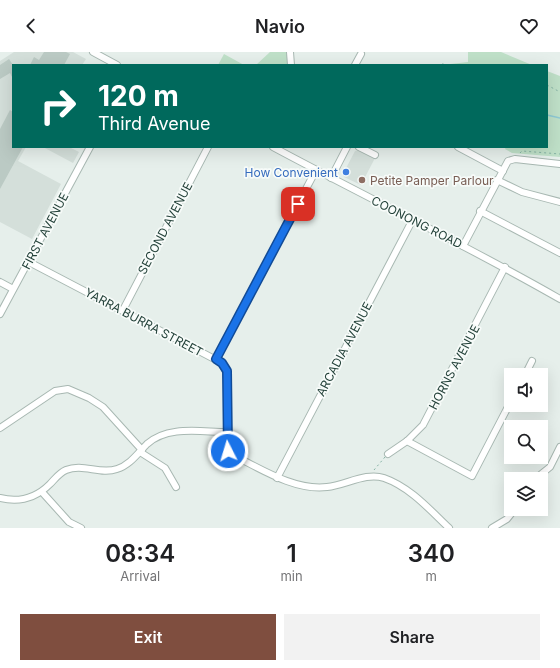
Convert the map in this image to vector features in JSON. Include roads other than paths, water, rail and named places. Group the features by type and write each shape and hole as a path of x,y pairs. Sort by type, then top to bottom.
{"street":[{"path":"93,52 115,64"},
{"path":"290,52 291,64"},
{"path":"356,64 361,54"},
{"name":"FIRST AVENUE","path":"0,314 89,148"},
{"name":"SECOND AVENUE","path":"123,310 207,148"},
{"name":"COONONG ROAD","path":"275,148 412,221 505,267 560,298"},
{"path":"331,178 346,148"},
{"path":"361,148 375,155"},
{"path":"460,148 503,171"},
{"path":"463,246 480,211 508,162 517,159 560,164"},
{"path":"216,359 316,170"},
{"path":"497,180 522,192 560,202"},
{"path":"480,211 560,253"},
{"name":"ARCADIA AVENUE","path":"277,478 412,221"},
{"name":"YARRA BURRA STREET","path":"29,262 222,363 227,371 228,451 277,478"},
{"name":"HORNS AVENUE","path":"388,454 420,430 505,267"},
{"path":"0,282 13,289"},
{"path":"529,368 532,362"},
{"path":"0,428 55,391 68,389 89,398 102,407 141,451 165,468 176,487"},
{"path":"407,441 472,476 505,412"},
{"path":"0,498 22,500 42,492 66,470 80,467 102,471 113,470 126,465 157,437 172,432 227,432"},
{"path":"544,472 550,467 560,447"},
{"path":"277,478 292,483 322,487 369,477 384,478 401,486 449,528"},
{"path":"42,492 69,522 81,528"},
{"path":"492,528 509,516"}],"waterway":[{"path":"548,115 560,118"}],"place":[{"name":"How Convenient","path":"346,172"},
{"name":"Petite Pamper Parlour","path":"362,180"}]}
